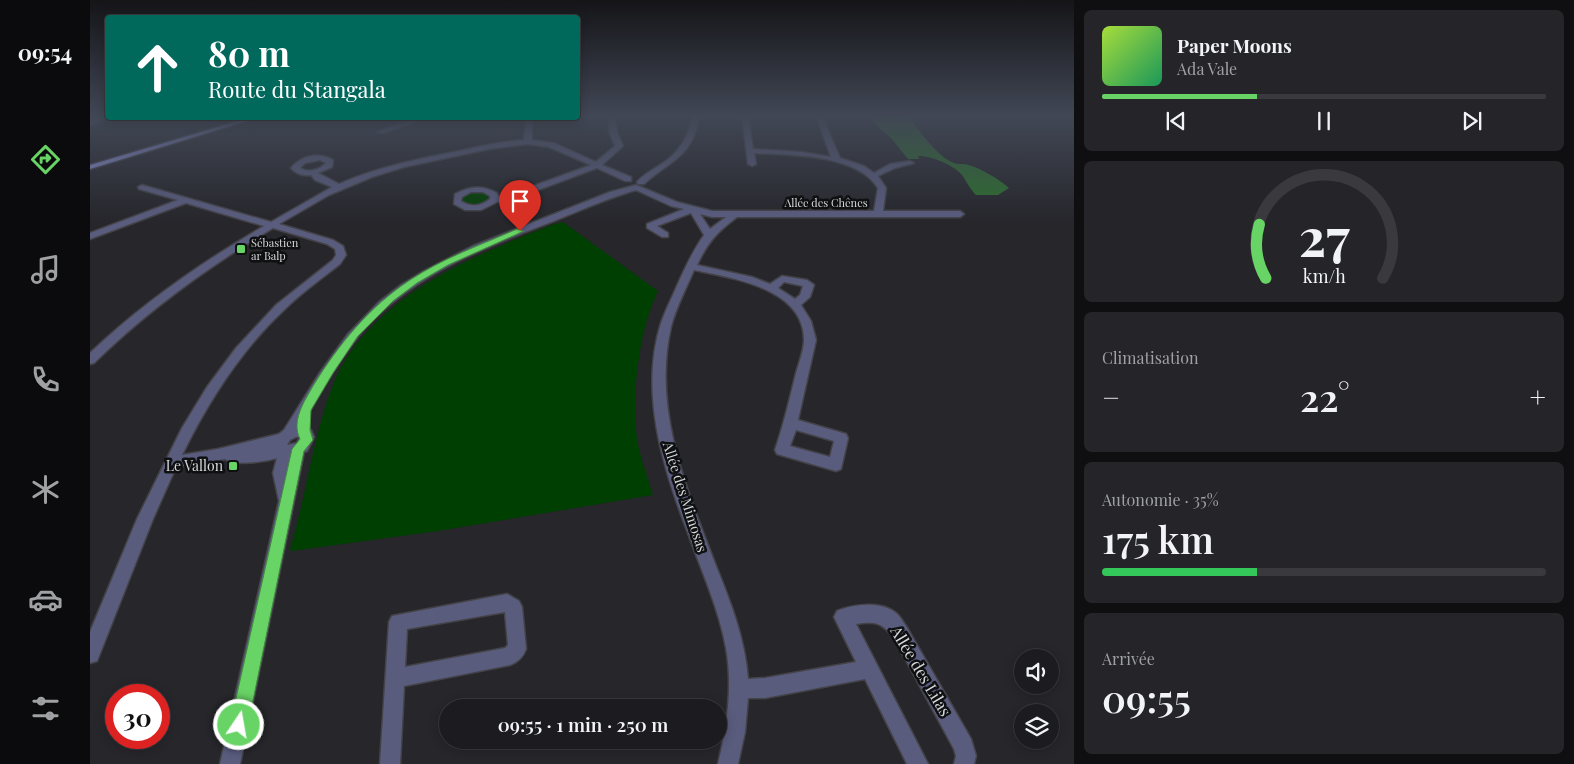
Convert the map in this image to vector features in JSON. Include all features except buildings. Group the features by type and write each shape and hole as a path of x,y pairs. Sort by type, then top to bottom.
{"main road":[{"path":"90,167 141,152"}],"street":[{"path":"90,360 133,321 185,279 270,226 339,187 365,176 467,152"},
{"path":"565,152 632,183"},
{"path":"494,200 516,195 596,166 612,152"},
{"path":"230,764 286,502 280,473 290,442 306,410 329,370 354,334 378,309 407,286 463,254 613,194 650,174 673,159 680,152"},
{"path":"752,164 750,152 836,159 873,176 881,184 883,192 878,207 878,214"},
{"path":"833,152 836,159"},
{"path":"873,176 893,166 910,163"},
{"path":"313,172 318,178 339,187"},
{"name":"Allée des Chênes","path":"632,183 674,204 712,214 960,214"},
{"path":"90,654 172,462 196,414 243,347 273,314 337,262 341,255 340,248 336,244 142,187"},
{"path":"90,236 183,200"},
{"path":"665,236 650,226 693,209 709,235"},
{"name":"Allée des Mimosas","path":"728,764 737,718 738,690 735,656 731,633 679,485 664,434 660,409 659,366 665,327 692,267 709,235 734,214"},
{"path":"692,267 771,288 788,296 807,319 810,340 791,423 782,450 836,465 841,438 791,423"},
{"path":"771,288 782,279 804,282 809,285 806,297 796,304"},
{"path":"172,462 218,455 264,456 290,442"},
{"path":"390,764 398,622 508,603 513,607 517,649 510,656 396,678"},
{"name":"Allée des Lilas","path":"918,764 844,617 872,613 890,619 900,632 964,746 966,756 964,764"},
{"path":"738,690 765,688 870,669"}],"green space":[{"path":"902,152 938,152 956,164 967,164 979,169 1009,188 998,195 976,195 962,175 948,164 923,156 918,156 919,159 908,159"},
{"path":"470,192 485,192 490,199 484,204 476,205 461,202 461,199"},
{"path":"563,222 658,291 642,340 635,397 637,439 653,495 438,531 292,551 290,549 324,410 341,368 353,348 385,314 424,285 444,273 531,233"}],"place":[{"name":"Sébastien ar Balp","path":"241,249"},
{"name":"Le Vallon","path":"233,466"}],"route":[{"path":"239,725 298,449 307,440 306,434 303,432 306,410 329,370 354,334 378,309 400,291 429,272 463,254 520,231"}]}
